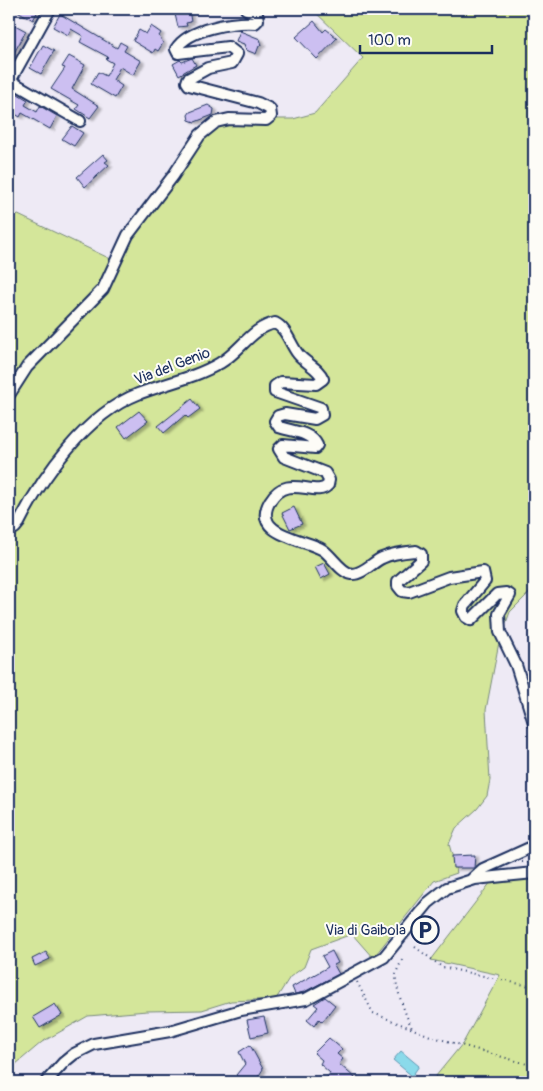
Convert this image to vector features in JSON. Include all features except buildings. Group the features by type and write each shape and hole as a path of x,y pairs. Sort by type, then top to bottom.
{"street":[{"path":"50,9 9,81 80,121"},
{"path":"9,395 27,367 103,289 128,235 173,176 200,135 216,122 266,120 271,116 270,109 258,103 189,85 187,82 188,79 208,68 232,62 238,54 234,49 228,47 178,53 176,49 189,36 221,25 255,23 257,14 246,9"},
{"name":"Via del Genio","path":"9,530 15,528 19,523 43,482 75,441 106,412 139,394 209,370 222,362 260,329 275,323 282,328 298,354 317,370 323,379 316,384 281,382 274,386 275,392 312,403 321,408 322,411 322,415 315,420 285,414 278,416 275,422 279,427 308,435 314,439 317,445 316,448 309,449 283,446 279,449 280,452 284,457 324,473 329,480 328,485 321,489 295,486 278,492 271,500 267,510 271,526 282,535 321,549 344,571 351,574 358,573 383,557 416,551 421,554 421,561 398,581 398,586 402,591 409,592 449,577 483,572 485,581 465,605 463,611 466,617 471,620 497,594 506,593 510,596 499,614 500,632 516,666 534,724"},
{"path":"472,879 483,869 534,846"},
{"path":"46,1082 74,1054 94,1044 170,1031 241,1010 306,999 384,957 428,903 446,888 472,879 534,873"}],"path":[{"path":"415,947 442,968 534,987"},
{"path":"402,960 396,976 397,986 407,1019 413,1030"},
{"path":"353,975 373,1013 413,1030 534,1066"}],"green space":[{"path":"312,9 534,9 534,588 510,612 499,642 486,710 490,780 487,796 477,809 456,828 449,844 457,873 434,881 373,958 352,934 311,949 304,967 290,977 276,999 231,1001 202,1010 147,1011 88,1016 42,1042 9,1070 9,217 12,212 115,261 166,193 210,126 246,119 293,119 315,113 363,58"},
{"path":"534,878 534,1082 431,1082 463,1043 500,975 431,960 491,882"}],"water":[{"path":"401,1051 419,1066 412,1076 393,1060"}],"place":[{"name":"Via di Gaibola","path":"425,930"}]}
